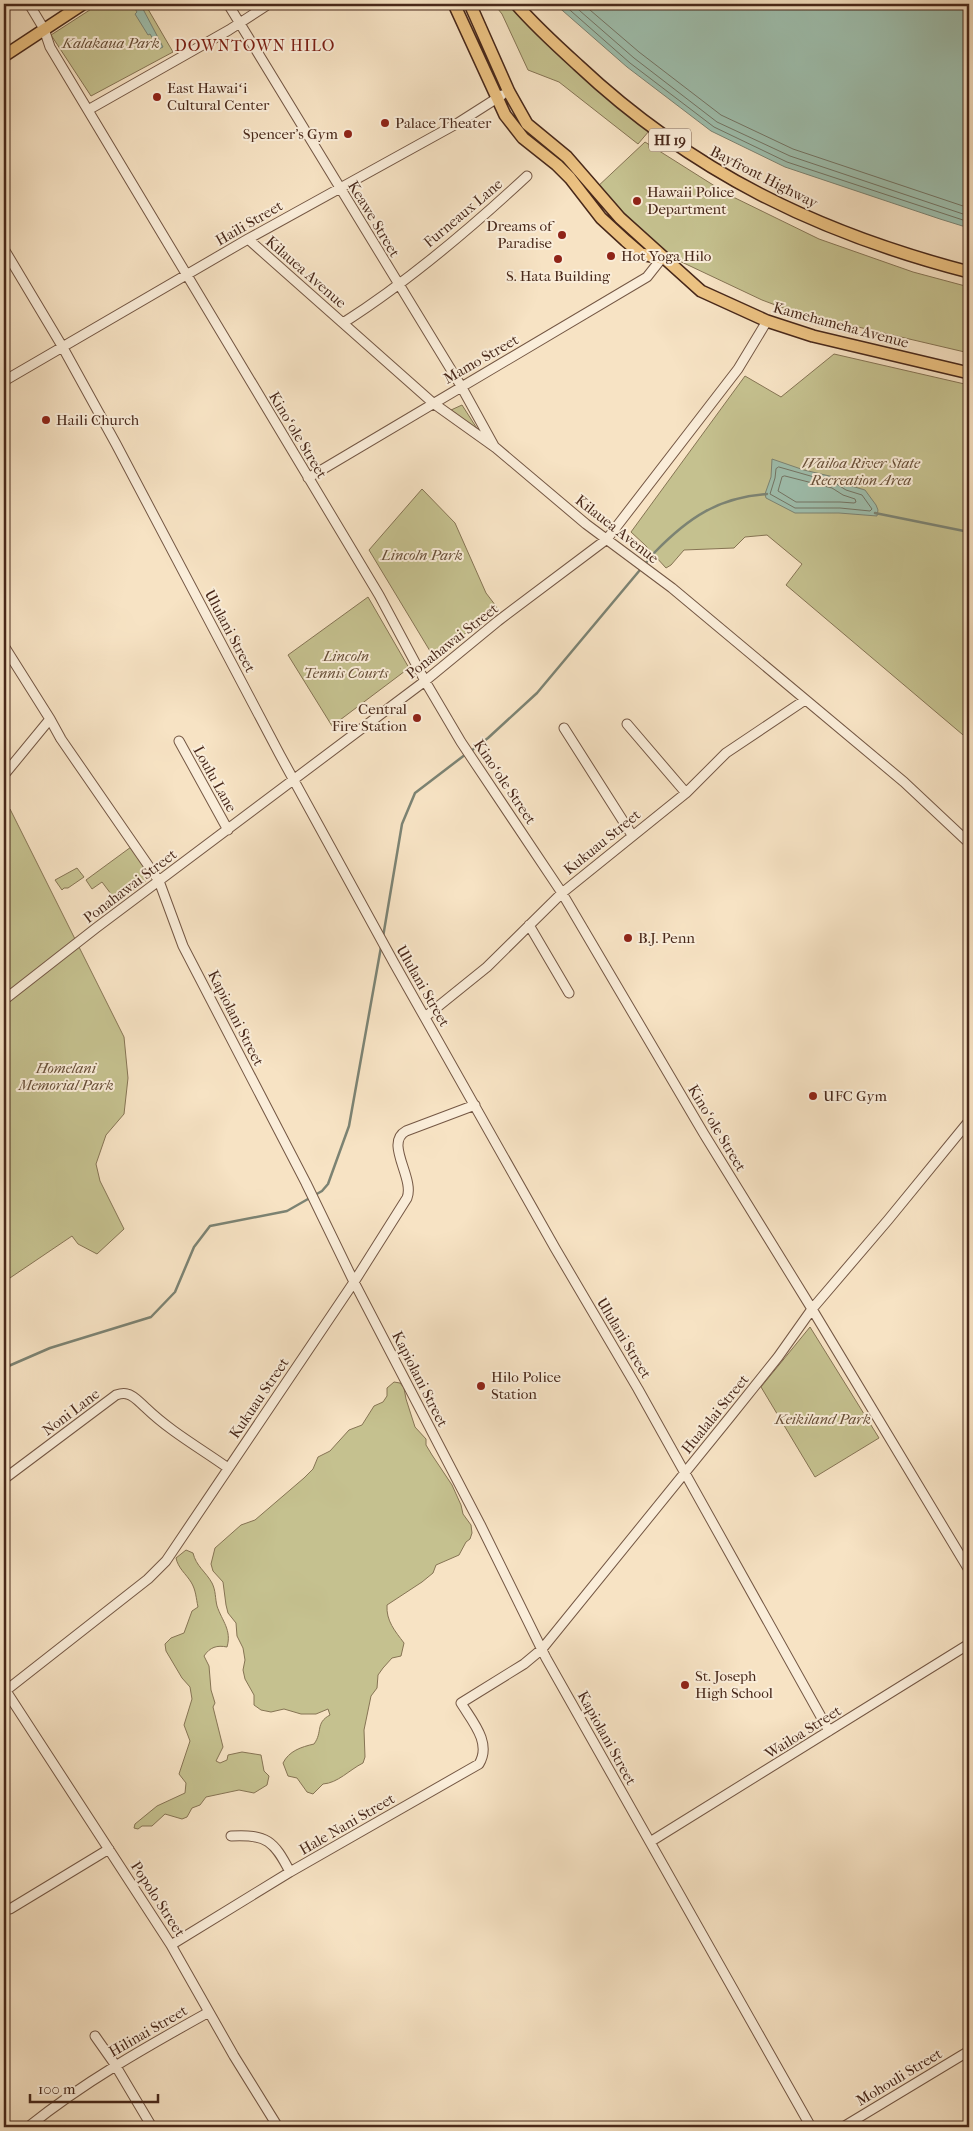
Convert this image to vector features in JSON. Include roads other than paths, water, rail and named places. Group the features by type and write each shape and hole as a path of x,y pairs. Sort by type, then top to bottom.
{"main road":[{"path":"4,56 83,4"},
{"name":"Kamehameha Avenue","path":"454,4 506,115 516,131 570,178 601,218 642,254 662,258"},
{"name":"Kamehameha Avenue","path":"470,4 509,92 527,124 567,157 620,218 650,244 662,258 701,291 767,321 813,336 969,373"},
{"name":"Bayfront Highway","path":"516,4 527,18 602,88 695,158 725,176 774,202 835,229 897,252 969,272"}],"street":[{"name":"Kinoʻole Street","path":"29,4 44,29 50,47 379,595 461,742 562,893 704,1134 969,1570"},
{"name":"Keawe Street","path":"228,4 462,386 496,448"},
{"path":"88,110 270,4"},
{"name":"Haili Street","path":"4,382 62,346 248,239 339,187 458,123 509,92"},
{"name":"Furneaux Lane","path":"343,323 398,284 480,218 527,176"},
{"name":"Kilauea Avenue","path":"248,239 433,403 496,448 586,524 672,588 916,792 969,843"},
{"name":"Ululani Street","path":"4,249 62,346 144,495 293,779 394,964 555,1248 638,1389 830,1731"},
{"name":"Mamo Street","path":"308,478 647,277 662,258"},
{"name":"Ponahawai Street","path":"4,1000 425,680 498,621 608,539 738,369 767,321"},
{"name":"Kapiolani Street","path":"4,646 61,739 159,881 183,946 306,1183 354,1282 480,1524 542,1649 811,2127"},
{"name":"Kukuau Street","path":"425,1018 487,967 562,893 632,834 686,793 726,752 805,700"},
{"path":"4,775 50,719"},
{"path":"627,724 686,793"},
{"path":"564,728 632,834"},
{"name":"Loulu Lane","path":"179,741 228,830"},
{"path":"529,925 569,994"},
{"name":"Kukuau Street","path":"5,1691 148,1579 166,1561 354,1282 409,1195 409,1183 397,1146 400,1136 406,1131 475,1105"},
{"name":"Hualalai Street","path":"461,1703 524,1664 542,1649 778,1357 812,1309 969,1121"},
{"name":"Noni Lane","path":"4,1479 116,1395 121,1394 128,1394 134,1398 167,1428 228,1468"},
{"name":"Wailoa Street","path":"650,1842 969,1644"},
{"name":"Popolo Street","path":"5,1691 171,1945 278,2127"},
{"name":"Hale Nani Street","path":"171,1945 290,1872 479,1764 483,1758 484,1745 461,1703"},
{"path":"231,1836 258,1836 269,1841 282,1855 290,1872"},
{"path":"10,1909 109,1849"},
{"name":"Hilinai Street","path":"28,2127 52,2108 115,2065 209,2012"},
{"path":"94,2036 115,2065 152,2127"},
{"name":"Mohouli Street","path":"843,2127 969,2051"}],"water":[{"path":"132,4 138,4 143,9 163,47 159,49 150,34 148,35 135,14 137,12"},
{"path":"555,4 969,4 969,228 785,167 711,131 627,67"},
{"path":"772,459 804,470 838,478 848,485 865,490 876,505 878,510 877,516 839,513 795,513 766,498 765,494 771,477"}],"waterway":[{"path":"471,751 537,693 667,540 692,519 705,511 734,500 767,494"},
{"path":"875,513 969,532"},
{"path":"383,937 402,824 415,793 466,754"},
{"path":"4,1368 50,1348 151,1317 175,1292 194,1247 210,1226 287,1211 322,1191 328,1184 349,1126 381,947"}],"place":[{"name":"East Hawaiʻi Cultural Center","path":"157,97"},
{"name":"Palace Theater","path":"385,123"},
{"name":"Spencer's Gym","path":"348,134"},
{"name":"Hawaii Police Department","path":"637,201"},
{"name":"Dreams of Paradise","path":"562,235"},
{"name":"Hot Yoga Hilo","path":"611,256"},
{"name":"S. Hata Building","path":"558,259"},
{"name":"Haili Church","path":"46,420"},
{"name":"Central Fire Station","path":"417,718"},
{"name":"B.J. Penn","path":"628,938"},
{"name":"UFC Gym","path":"813,1096"},
{"name":"Hilo Police Station","path":"481,1386"},
{"name":"St. Joseph High School","path":"685,1685"}],"district":[{"name":"DOWNTOWN HILO","path":"255,45"}],"park label":[{"name":"Kalakaua Park","path":"111,43"},
{"name":"Wailoa River State Recreation Area","path":"861,472"},
{"name":"Lincoln Park","path":"422,555"},
{"name":"Lincoln Tennis Courts","path":"346,664"},
{"name":"Homelani Memorial Park","path":"66,1076"},
{"name":"Keikiland Park","path":"823,1419"}]}
